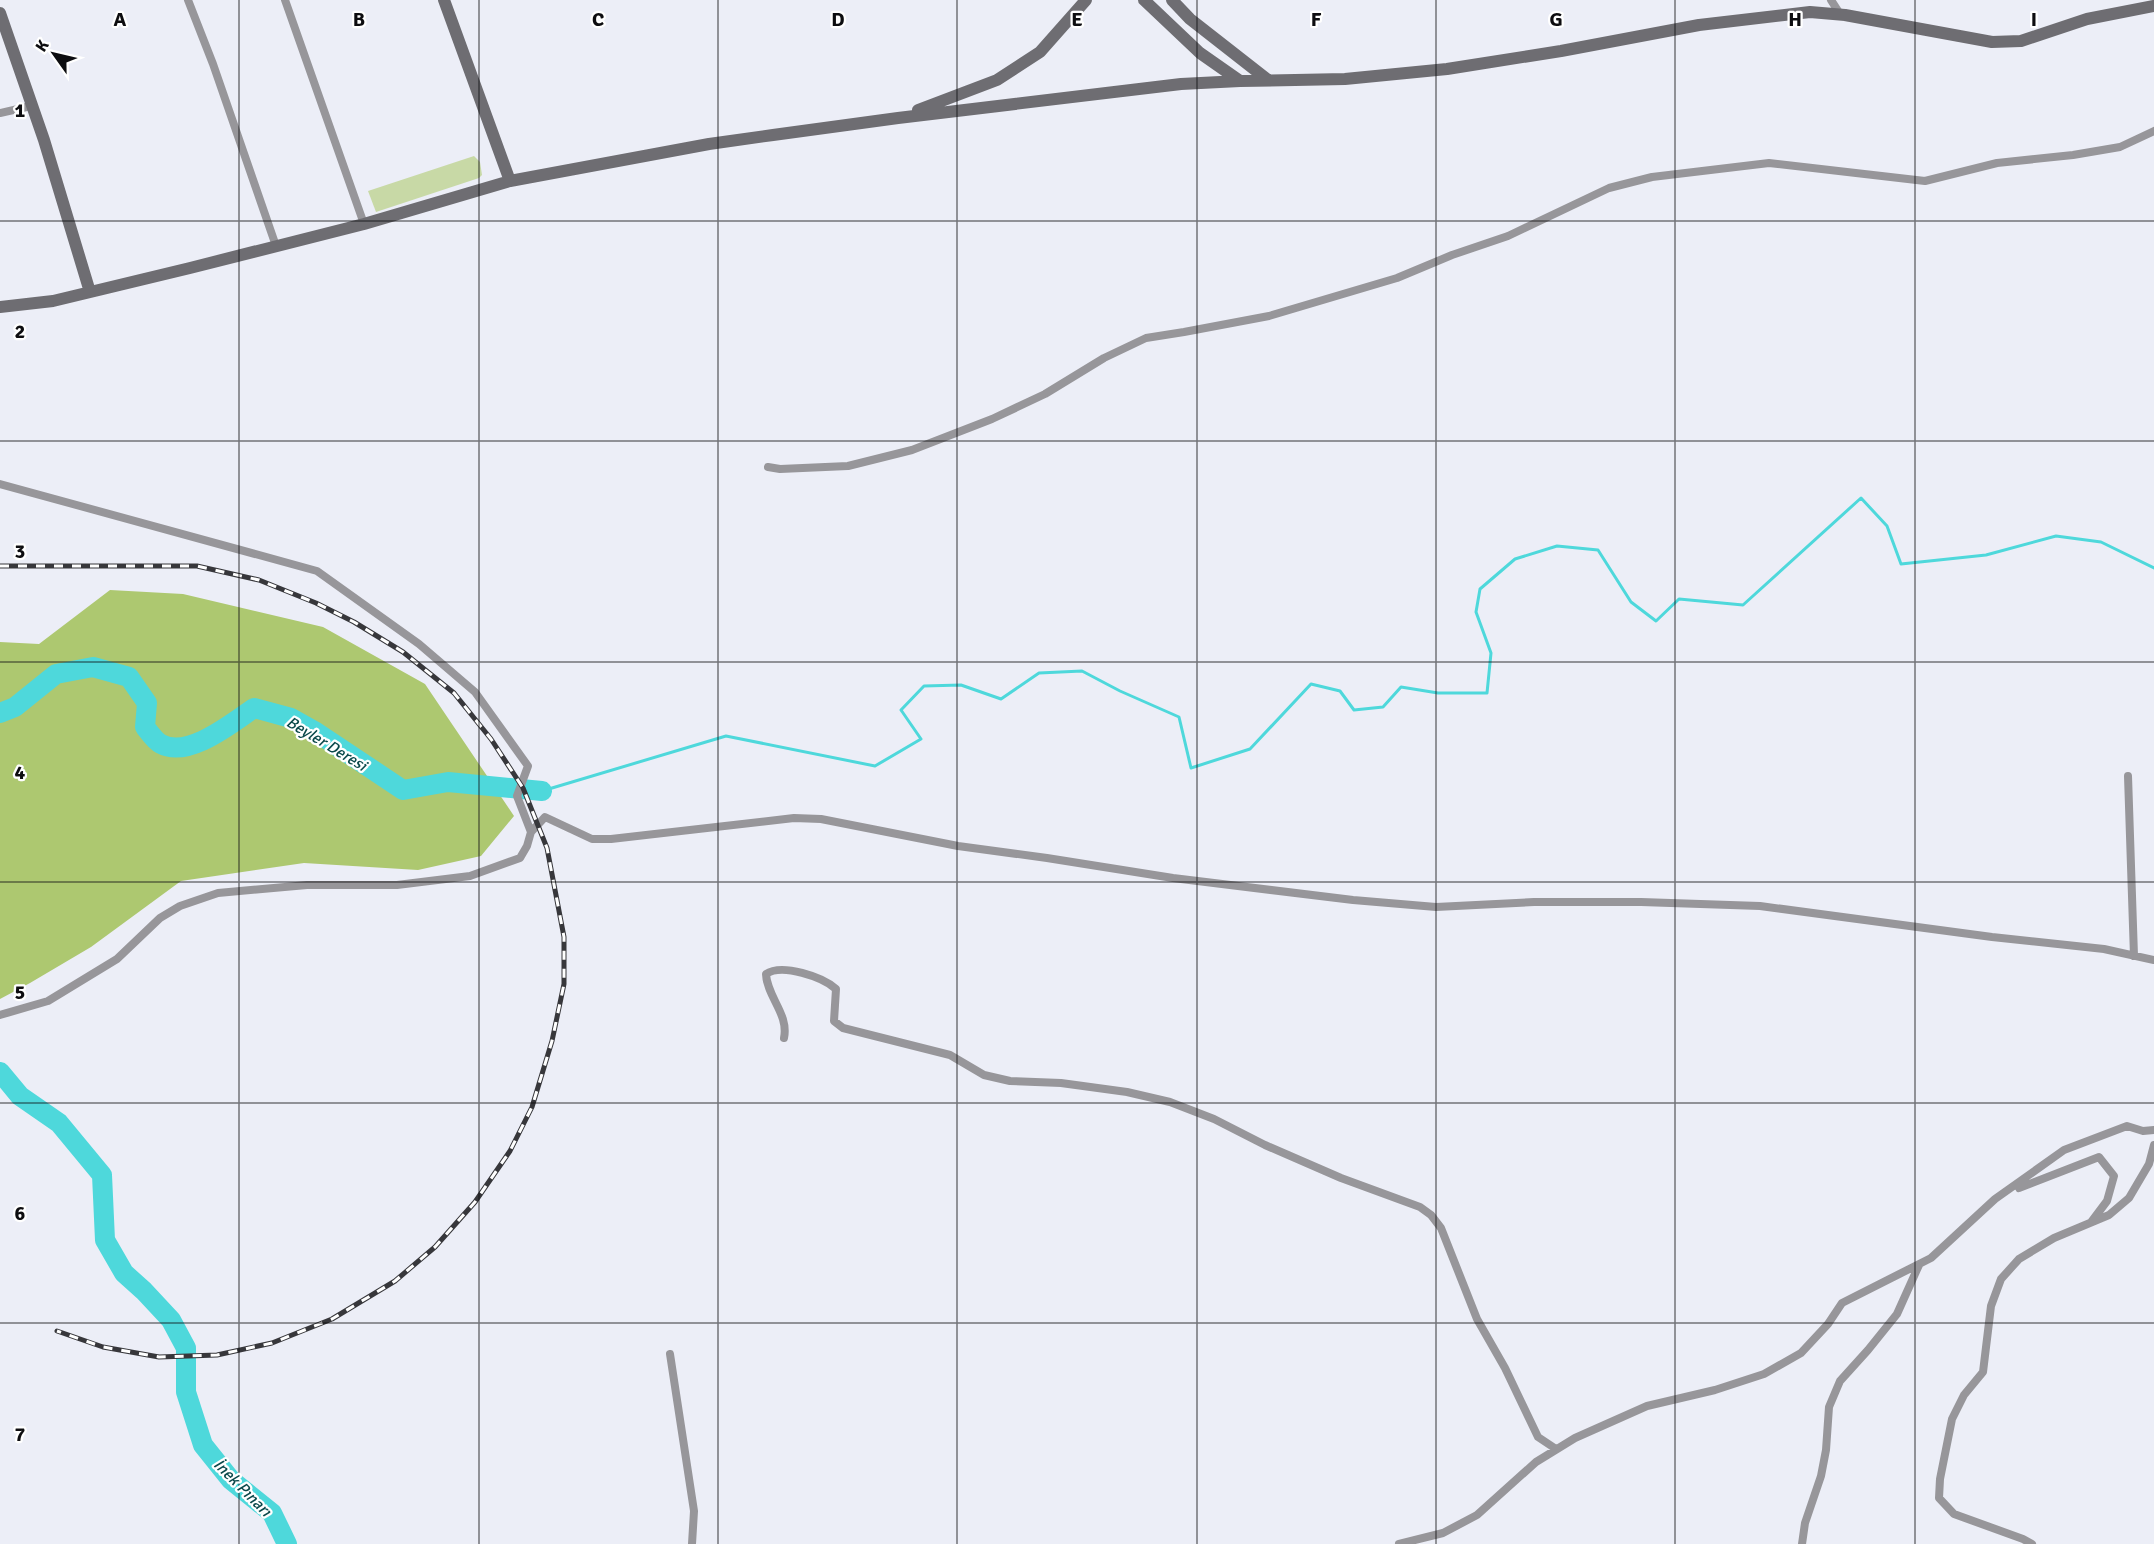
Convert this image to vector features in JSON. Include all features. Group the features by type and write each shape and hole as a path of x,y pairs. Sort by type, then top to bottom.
{"main road":[{"path":"444,0 510,181"},
{"path":"898,118 997,80 1040,52 1086,0"},
{"path":"1144,0 1200,53 1240,81"},
{"path":"1172,0 1198,25 1268,80"},
{"path":"0,307 53,301 90,292 364,224 510,181 709,144 1170,85 1345,79 1447,69 1562,51 1699,24 1810,12 1840,14 1992,42 2021,41 2087,19 2154,6"},
{"path":"0,13 44,140 90,292"}],"street":[{"path":"188,0 213,64 276,246"},
{"path":"285,0 364,224"},
{"path":"1831,0 1840,14"},
{"path":"0,113 32,105"},
{"path":"768,467 780,469 848,466 912,450 992,419 1046,394 1104,358 1146,338 1269,316 1396,278 1452,255 1508,236 1609,188 1652,177 1769,163 1925,181 1997,163 2073,155 2120,147 2154,131"},
{"path":"0,484 317,571 419,644 475,692 528,766 517,796 531,832"},
{"path":"2128,776 2134,956"},
{"path":"0,1015 48,1001 117,959 160,918 180,906 218,893 307,885 397,885 470,876 520,858 531,832 545,817 592,839 611,839 794,818 821,819 958,846 1173,878 1353,900 1436,907 1534,902 1641,902 1760,906 1992,937 2104,949 2154,960"},
{"path":"784,1038 787,1026 766,982 766,974 773,969 798,972 829,983 836,989 834,1021 843,1028 950,1055 984,1075 1010,1081 1061,1083 1127,1092 1170,1102 1214,1119 1265,1145 1341,1178 1420,1207 1431,1215 1441,1228 1477,1319 1505,1368 1538,1437 1556,1449"},
{"path":"1399,1544 1443,1533 1477,1515 1536,1461 1575,1438 1647,1406 1715,1390 1764,1374 1802,1353 1828,1324 1842,1303 1931,1258 1995,1199 2064,1150 2127,1126 2143,1131 2154,1130"},
{"path":"2032,1544 1954,1514 1939,1498 1940,1479 1952,1419 1964,1395 1983,1372 1991,1306 2001,1279 2019,1259 2054,1238 2109,1215 2129,1198 2149,1164 2154,1145"},
{"path":"2007,1192 2099,1157 2114,1176 2107,1201 2091,1222"},
{"path":"1802,1544 1805,1522 1821,1476 1832,1398 1840,1381 1897,1314 1919,1265"},
{"path":"670,1354 693,1511 692,1544"}],"green space":[{"path":"474,156 480,162 482,175 479,178 376,212 368,191"},
{"path":"110,590 183,594 323,627 425,684 514,816 481,856 418,870 304,863 181,881 91,947 0,999 0,642 39,644"}],"waterway":[{"path":"542,791 726,736 875,766 921,739 901,710 924,686 961,685 1001,699 1039,673 1082,671 1179,717 1191,768 1250,749 1311,684 1340,691 1354,710 1383,707 1401,687 1438,693 1487,693 1491,653 1476,612 1480,589 1515,559 1557,546 1598,550 1631,602 1656,621 1679,599 1743,605 1861,498 1887,526 1901,564 1986,555 2056,536 2101,542 2154,568"},
{"name":"Beyler Deresi","path":"0,713 15,707 56,674 93,667 129,677 147,703 145,727 161,744 184,747 196,743 222,730 254,708 291,718 403,790 448,782 542,791"},
{"name":"İnek Pınarı","path":"0,1072 20,1096 59,1123 102,1175 105,1240 124,1273 171,1320 186,1348 186,1392 203,1445 231,1480 272,1513 287,1544"}],"railway":[{"path":"0,566 197,566 259,580 316,603 354,622 403,652 454,693 491,739 523,788 547,848 564,937 564,984 552,1041 532,1107 510,1151 475,1202 435,1247 395,1281 332,1319 272,1343 217,1355 159,1357 103,1347 57,1331"}]}
